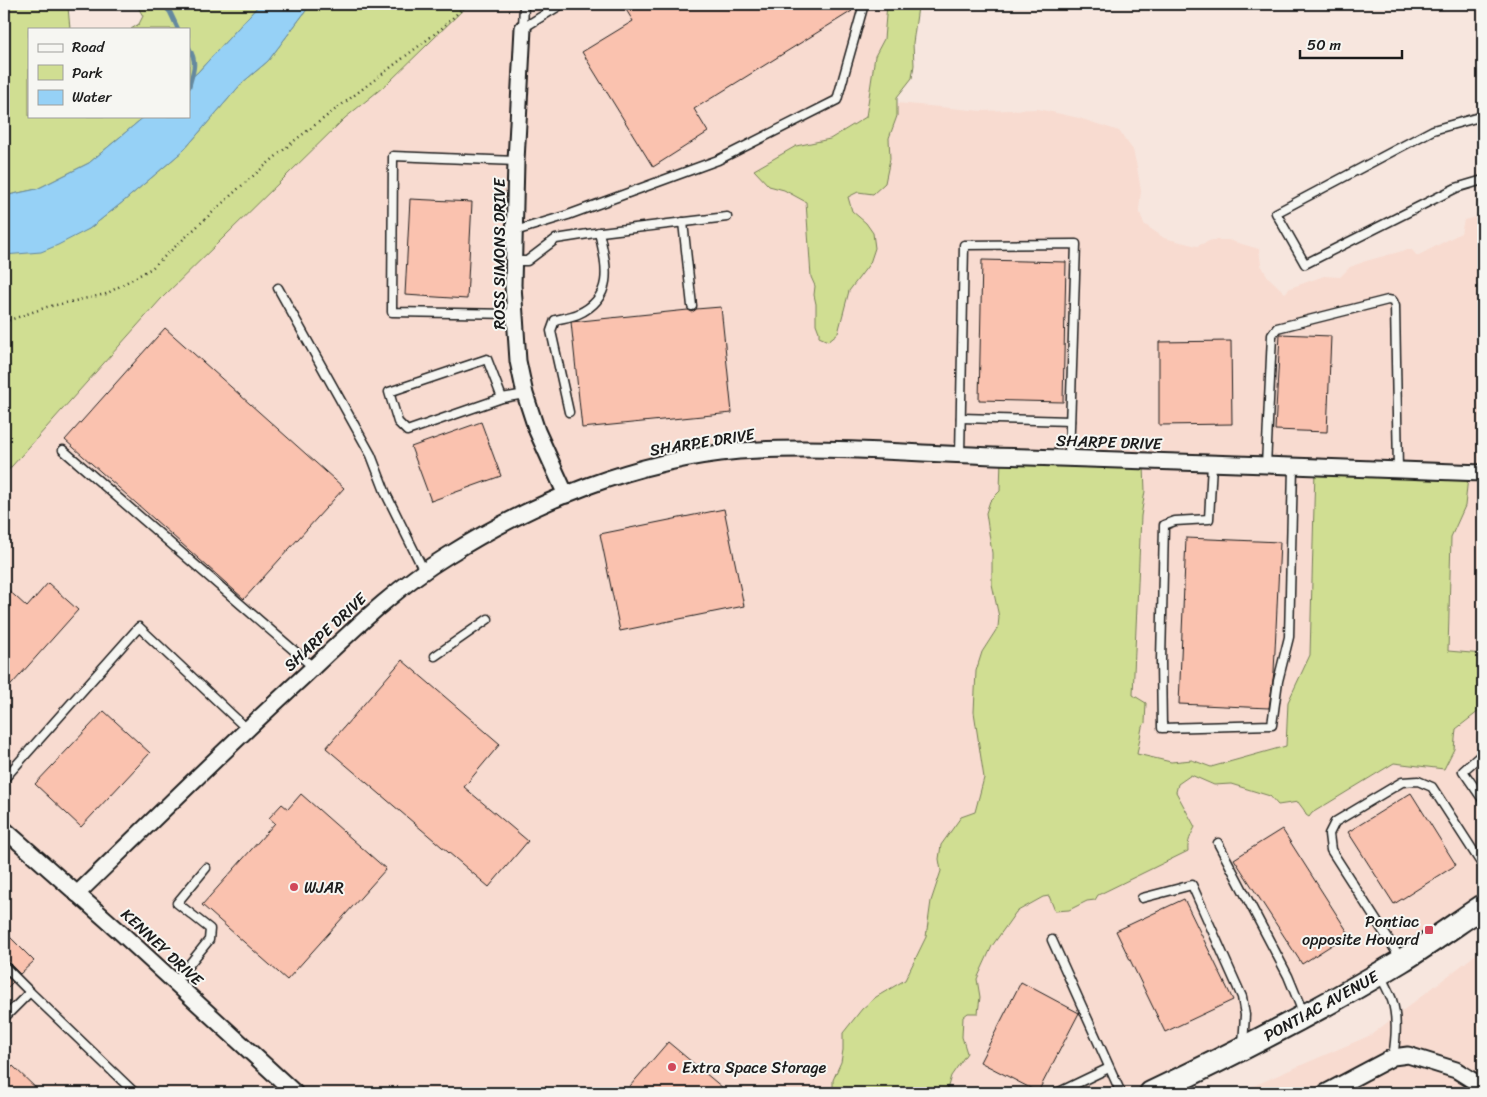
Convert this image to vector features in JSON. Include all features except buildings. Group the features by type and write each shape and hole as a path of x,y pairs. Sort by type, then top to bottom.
{"main road":[{"name":"PONTIAC AVENUE","path":"1151,1093 1304,1017 1402,960 1483,906"}],"street":[{"name":"ROSS SIMONS DRIVE","path":"523,28 516,161 513,285 518,361 525,394 538,431 566,494"},
{"name":"SHARPE DRIVE","path":"77,894 247,729 380,605 424,571 449,554 506,522 566,494 628,473 688,459 738,451 830,448 960,455 1483,473"},
{"name":"KENNEY DRIVE","path":"4,829 295,1093"},
{"path":"1325,1093 1393,1057 1408,1056 1456,1070 1483,1087"}],"lane":[{"name":"ROSS SIMONS DRIVE","path":"523,28 524,4"},
{"path":"523,28 562,4"},
{"path":"515,231 568,215 718,160 837,100 864,4"},
{"path":"1483,116 1433,130 1276,213 1305,264 1456,188 1483,180"},
{"path":"515,314 392,312 393,156 516,161"},
{"path":"514,262 527,261 556,239 727,217"},
{"path":"683,222 692,306"},
{"path":"569,412 551,331 555,320 578,314 595,303 604,289 606,266 599,232"},
{"path":"960,455 964,245 1076,244 1069,458"},
{"path":"278,288 371,455 386,494 424,571"},
{"path":"1266,466 1272,335 1274,331 1277,328 1388,300 1393,301 1395,306 1398,470"},
{"path":"502,398 487,359 389,392 398,422 407,431 502,398 525,394"},
{"path":"961,418 1070,421"},
{"path":"63,450 313,668"},
{"path":"1212,464 1210,519 1175,521 1164,526 1161,661 1162,728 1272,725 1278,681 1289,637 1293,467"},
{"path":"435,656 488,619"},
{"path":"4,779 139,627 247,729"},
{"path":"1481,755 1463,770 1483,800"},
{"path":"1402,960 1331,850 1329,834 1335,822 1402,782 1418,781 1432,787 1483,866"},
{"path":"1218,843 1288,976 1304,1017"},
{"path":"174,982 209,940 210,929 178,903 206,868"},
{"path":"1142,898 1192,885 1242,997 1244,1015 1243,1048"},
{"path":"1052,940 1121,1093"},
{"path":"4,966 135,1093"},
{"path":"1379,974 1392,1000 1396,1031 1393,1057"},
{"path":"4,1018 30,992"},
{"path":"1057,1093 1109,1068"}],"path":[{"path":"4,322 47,307 106,294 152,268 238,188 294,141 440,30 467,4"}],"shaded area":[{"path":"469,4 887,4 884,39 875,56 866,117 830,139 796,146 769,186 784,190 806,202 811,277 815,287 816,324 819,332 838,333 849,291 870,263 866,223 852,211 848,197 858,192 873,194 890,159 889,138 897,116 897,103 982,111 1038,109 1079,118 1119,131 1133,150 1141,191 1139,210 1144,224 1164,238 1197,246 1212,240 1228,240 1259,249 1261,265 1268,277 1285,293 1290,288 1324,276 1340,277 1350,267 1366,261 1406,250 1412,250 1417,256 1461,233 1464,220 1483,215 1483,654 1448,652 1451,537 1465,505 1315,469 1310,655 1288,702 1286,746 1211,767 1192,760 1171,762 1137,755 1142,727 1145,723 1146,704 1133,695 1141,516 1145,491 1000,491 990,501 992,584 999,617 998,627 982,652 981,761 984,768 984,778 975,812 961,817 939,859 941,871 931,901 926,937 905,980 862,1009 843,1033 841,1062 833,1080 833,1093 4,1093 4,475 161,299 345,118 388,83"},
{"path":"1483,708 1483,892 1370,966 1130,1093 946,1093 951,1076 967,1053 962,1037 963,1017 980,997 977,979 992,946 1016,912 1043,897 1049,896 1069,910 1087,901 1095,900 1098,895 1187,846 1195,827 1176,792 1178,784 1191,775 1214,785 1231,784 1270,796 1278,805 1298,802 1309,817 1311,813 1394,763 1444,769 1454,749 1456,729"},
{"path":"1483,949 1483,1093 1237,1093 1371,1035"}],"green space":[{"path":"4,4 66,4 70,28 28,28 28,118 143,118 89,163 37,189 4,196"},
{"path":"136,4 260,4 190,79 190,28 133,28 139,24 143,16"},
{"path":"311,4 469,4 388,83 345,118 161,299 4,475 4,255 89,229 124,201 184,150 242,83 268,61"},
{"path":"887,4 920,4 913,43 914,65 912,78 897,97 897,116 889,138 890,159 885,183 873,194 858,192 848,197 852,211 866,223 873,233 875,248 870,263 849,291 838,333 828,341 819,337 816,324 815,286 811,277 806,202 784,190 769,186 754,170 796,146 830,139 866,117 875,56 884,39"},
{"path":"1001,458 1144,466 1145,491 1141,516 1133,695 1146,703 1145,723 1142,727 1137,754 1171,762 1192,760 1211,767 1286,746 1288,702 1310,655 1315,469 1468,477 1465,506 1451,537 1448,651 1483,654 1483,708 1456,729 1454,749 1444,769 1394,763 1312,813 1309,817 1298,802 1278,805 1270,796 1231,784 1214,785 1191,775 1178,784 1176,792 1195,827 1189,842 1188,851 1098,895 1095,900 1087,901 1069,910 1055,911 1049,896 1043,897 1016,912 992,946 977,979 980,997 978,1013 968,1013 963,1017 962,1037 967,1053 951,1076 946,1093 833,1093 833,1080 841,1062 843,1050 843,1033 862,1009 876,997 905,980 926,937 931,901 941,871 939,859 941,845 961,817 975,812 984,778 974,712 976,671 982,652 998,627 999,617 992,584 992,553 986,513 990,501 1000,491"}],"water":[{"path":"260,4 311,4 268,61 242,83 184,150 124,201 89,229 58,245 41,252 4,255 4,196 37,189 89,163 143,118 190,118 190,79"}],"waterway":[{"path":"162,4 170,12 178,28"},
{"path":"190,50 194,63 190,83"}],"place":[{"name":"WJAR","path":"294,887"},
{"name":"Pontiac opposite Howard","path":"1429,930"},
{"name":"Extra Space Storage","path":"672,1067"}]}
